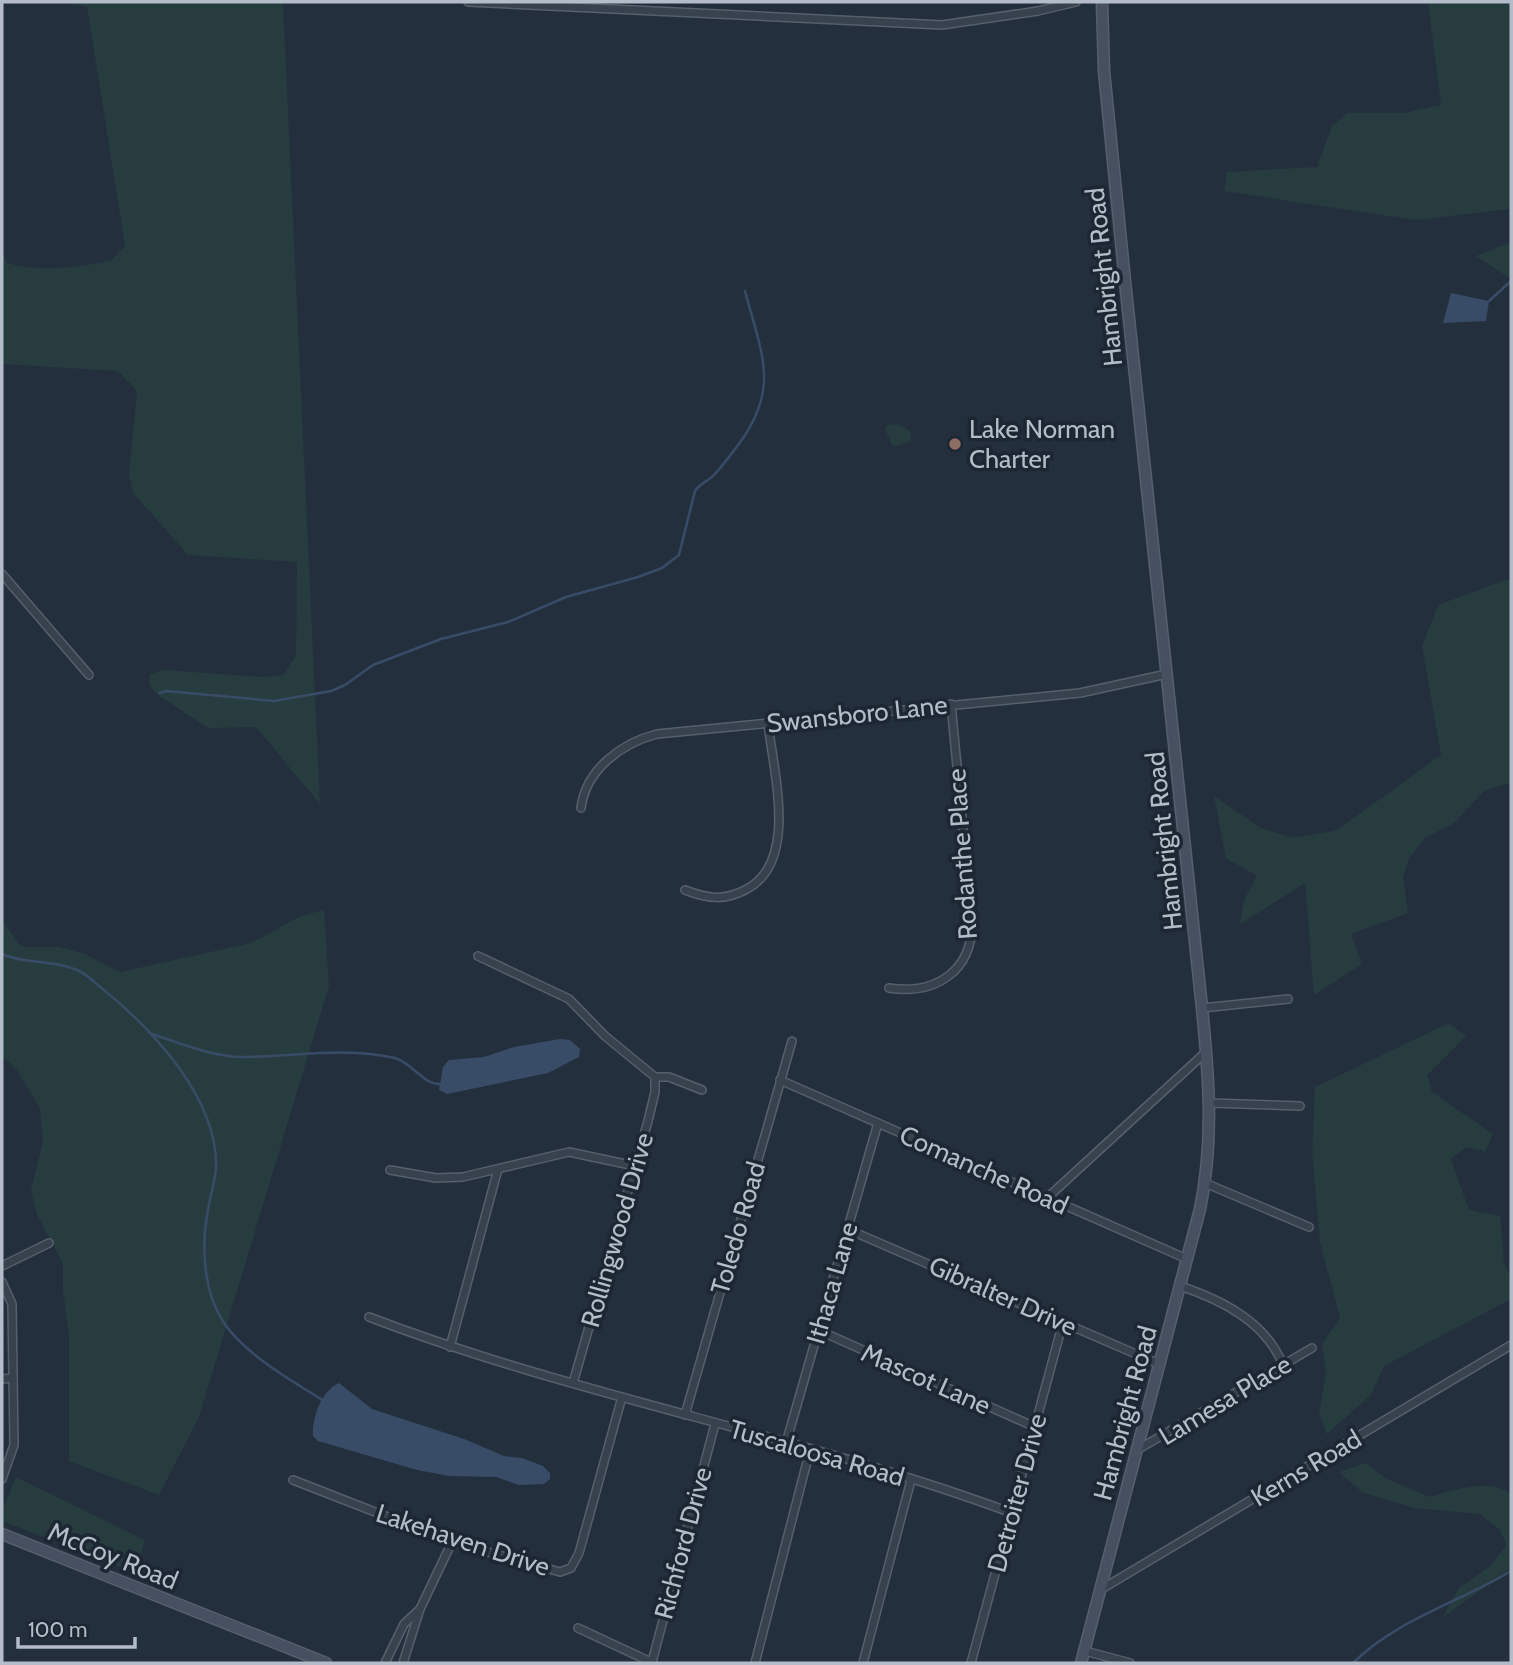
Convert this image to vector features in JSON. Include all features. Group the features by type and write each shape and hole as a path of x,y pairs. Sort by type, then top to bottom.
{"main road":[{"name":"Hambright Road","path":"1081,1663 1205,1183 1210,1103 1104,71 1102,2"},
{"name":"McCoy Road","path":"2,1534 326,1663"}],"street":[{"path":"468,2 942,25 1038,11 1076,2"},
{"path":"2,574 89,675"},
{"name":"Swansboro Lane","path":"581,808 586,790 596,773 613,754 635,741 657,734 1080,693 1167,674"},
{"name":"Rodanthe Place","path":"889,988 919,988 939,982 965,960 972,943 951,704"},
{"path":"685,890 714,899 731,897 753,886 773,862 779,827 768,723"},
{"path":"478,956 569,999 604,1036 655,1077 669,1077 702,1090"},
{"path":"1202,1008 1288,999"},
{"name":"Toledo Road","path":"685,1415 792,1041"},
{"path":"1047,1198 1206,1052"},
{"name":"Rollingwood Drive","path":"573,1383 635,1167 655,1092 655,1077"},
{"name":"Comanche Road","path":"780,1080 1187,1259"},
{"path":"1210,1103 1300,1106"},
{"name":"Ithaca Lane","path":"786,1443 878,1123"},
{"path":"390,1170 450,1178 569,1152 635,1167"},
{"path":"450,1347 498,1169"},
{"path":"1205,1183 1309,1227"},
{"name":"Gibralter Drive","path":"847,1228 1159,1364"},
{"path":"2,1266 49,1243"},
{"path":"2,1282 12,1304 14,1446 2,1479"},
{"path":"1180,1286 1213,1298 1245,1318 1266,1338 1283,1366"},
{"path":"369,1317 450,1347 622,1397"},
{"name":"Detroiter Drive","path":"971,1663 1063,1322"},
{"name":"Mascot Lane","path":"818,1330 1035,1427"},
{"name":"Kerns Road","path":"1100,1590 1511,1345"},
{"name":"Lamesa Place","path":"1137,1450 1312,1348"},
{"path":"2,1378 13,1378"},
{"name":"Tuscaloosa Road","path":"622,1397 911,1480 1012,1513"},
{"name":"Lakehaven Drive","path":"293,1480 452,1542 553,1572 571,1568 579,1553 622,1397"},
{"name":"Richford Drive","path":"653,1663 715,1424"},
{"path":"755,1663 810,1450"},
{"path":"863,1663 911,1480"},
{"path":"403,1663 420,1609 452,1542"},
{"path":"385,1663 404,1624 420,1609"},
{"path":"578,1628 653,1663"},
{"path":"1085,1651 1130,1663"}],"green space":[{"path":"61,2 283,3 320,804 256,727 208,728 158,695 149,685 150,674 163,670 264,677 283,675 296,656 297,562 188,555 133,493 129,474 137,391 118,371 2,364 2,253 7,263 33,268 59,268 111,261 125,245 87,7"},
{"path":"1428,2 1511,2 1511,209 1415,220 1224,191 1227,172 1317,167 1332,126 1347,113 1403,113 1441,105"},
{"path":"1511,242 1511,279 1476,256"},
{"path":"898,424 910,431 911,441 893,447 885,429 888,425"},
{"path":"1511,578 1511,783 1485,790 1454,823 1425,838 1410,857 1403,877 1408,913 1351,934 1362,964 1314,995 1305,883 1239,925 1245,898 1257,876 1226,858 1214,796 1261,828 1293,838 1337,830 1441,755 1422,646 1438,605"},
{"path":"324,910 329,986 199,1417 159,1495 69,1461 69,1337 63,1290 63,1263 37,1215 31,1191 43,1141 40,1108 16,1069 2,1056 2,921 22,947 59,947 85,954 120,972 251,943 301,916"},
{"path":"1449,1023 1466,1036 1427,1075 1432,1092 1493,1134 1485,1152 1466,1147 1451,1159 1469,1210 1500,1216 1504,1263 1511,1277 1511,1299 1384,1366 1371,1395 1327,1434 1319,1413 1326,1373 1322,1344 1340,1318 1320,1242 1312,1153 1315,1087"},
{"path":"1366,1463 1387,1479 1430,1497 1472,1486 1493,1487 1511,1494 1511,1568 1442,1618 1459,1588 1489,1567 1507,1545 1499,1529 1480,1514 1414,1508 1363,1493 1339,1472"},
{"path":"16,1477 145,1540 136,1573 2,1521 2,1511"}],"water":[{"path":"1451,293 1489,301 1486,321 1443,323"},
{"path":"560,1039 570,1040 580,1049 579,1057 548,1073 447,1094 439,1090 443,1067 449,1060 484,1057 514,1047"},
{"path":"339,1383 372,1409 464,1439 504,1456 522,1458 543,1466 550,1473 550,1479 544,1484 519,1485 496,1477 449,1476 417,1470 318,1441 313,1436 316,1413 327,1392"}],"waterway":[{"path":"1489,301 1511,281"},
{"path":"160,693 166,691 274,701 331,691 345,685 373,665 441,639 508,622 566,597 662,568 679,555 695,491 713,476 728,458 748,431 758,411 764,374 758,336 745,291"},
{"path":"2,954 21,960 69,967 86,975 143,1025 180,1068 195,1092 214,1142 216,1168 204,1253 208,1283 217,1311 244,1346 324,1401"},
{"path":"152,1034 229,1056 260,1057 337,1052 395,1058 428,1081 440,1084"},
{"path":"1353,1663 1409,1623 1511,1571"}],"place":[{"name":"Lake Norman Charter","path":"955,444"}]}
